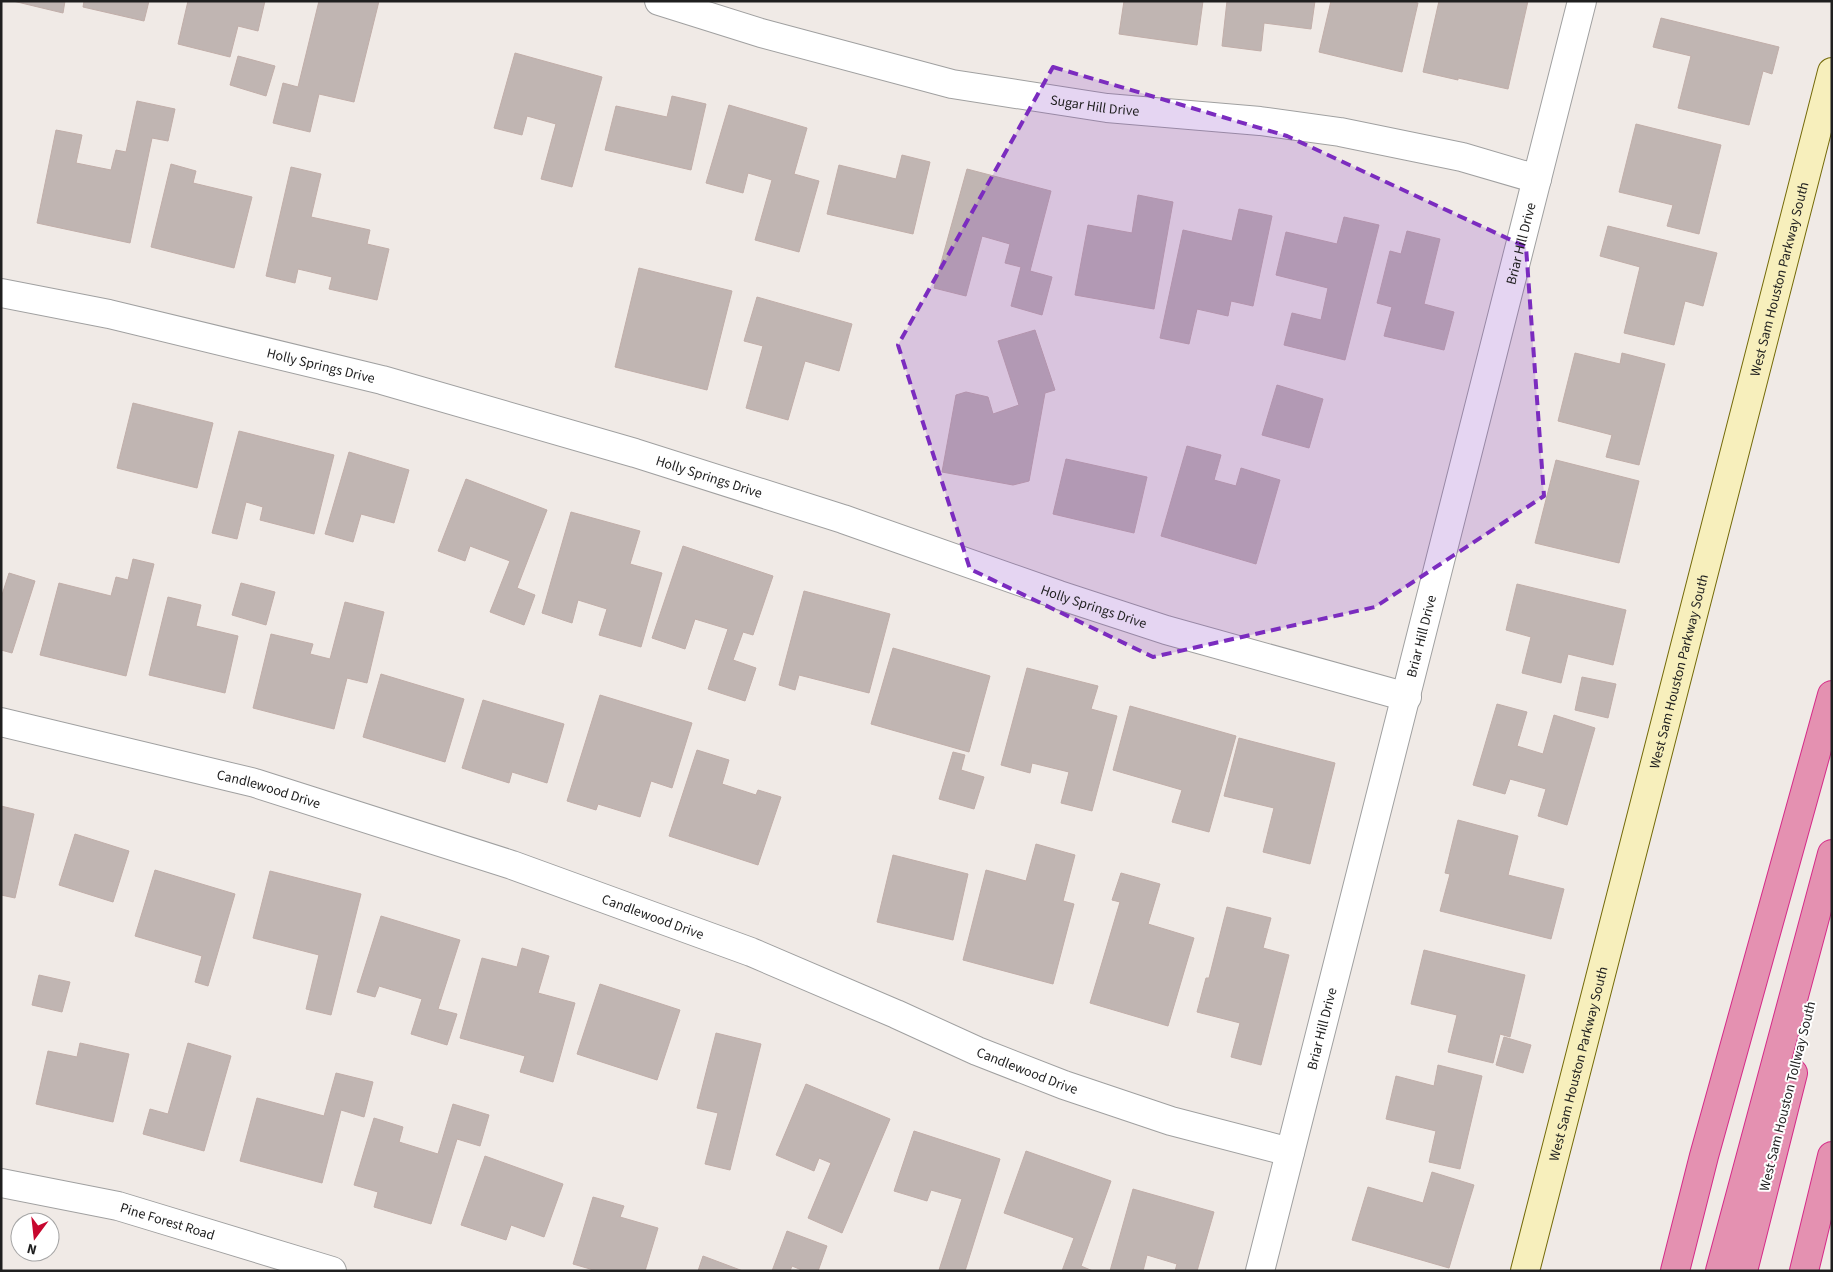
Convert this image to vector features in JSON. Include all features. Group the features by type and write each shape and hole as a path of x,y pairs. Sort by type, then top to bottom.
{"highway":[{"path":"1674,1271 1832,695"},
{"path":"1720,1271 1832,854"},
{"name":"West Sam Houston Tollway South","path":"1743,1271 1832,921"},
{"path":"1804,1271 1832,1156"}],"main road":[{"name":"West Sam Houston Parkway South","path":"1525,1271 1832,72"}],"street":[{"name":"Sugar Hill Drive","path":"659,1 761,33 952,84 1107,108 1260,121 1340,132 1462,157 1537,179"},
{"name":"Briar Hill Drive","path":"1260,1271 1582,1"},
{"name":"Holly Springs Drive","path":"1,294 108,314 382,380 616,448 843,519 1059,595 1166,630 1407,697"},
{"name":"Candlewood Drive","path":"1,722 255,783 512,865 750,952 896,1014 977,1051 1064,1085 1171,1121 1290,1152"},
{"name":"Pine Forest Road","path":"1,1183 118,1206 332,1271"}],"highlighted area":[{"path":"1053,67 1287,136 1526,247 1544,496 1375,607 1153,657 970,569 898,345"}],"building":[{"path":"13,1 65,1 63,13"},
{"path":"84,1 149,1 144,21 83,7"},
{"path":"188,1 265,1 258,31 238,26 230,57 178,44"},
{"path":"319,1 379,1 354,102 319,94 310,132 273,123 283,83 298,87"},
{"path":"1124,1 1203,1 1197,45 1119,34"},
{"path":"1227,1 1315,1 1311,29 1264,23 1261,51 1222,46"},
{"path":"1331,1 1409,1 1418,3 1402,72 1319,52"},
{"path":"1439,1 1528,1 1508,89 1423,72"},
{"path":"1661,18 1779,47 1772,74 1763,71 1749,125 1678,108 1691,56 1653,47"},
{"path":"515,53 602,77 572,187 541,179 556,124 527,116 522,135 494,128"},
{"path":"238,56 275,66 266,96 230,85"},
{"path":"672,96 706,104 691,170 605,150 616,106 667,117"},
{"path":"137,101 175,109 168,141 152,138 130,243 37,223 56,130 82,135 76,163 111,170 116,150 126,152"},
{"path":"729,105 807,128 794,174 819,181 799,252 755,240 772,180 748,173 743,193 706,183"},
{"path":"1636,124 1721,145 1699,234 1667,226 1673,205 1619,192"},
{"path":"902,155 930,162 913,234 827,214 839,165 896,179"},
{"path":"171,164 196,171 193,183 252,197 234,268 151,247"},
{"path":"291,167 321,174 311,217 370,230 367,244 389,249 377,300 329,289 332,277 298,269 295,283 266,276"},
{"path":"967,169 1051,191 1030,271 1052,277 1042,315 1011,306 1021,267 1005,263 1010,244 982,236 966,296 934,288"},
{"path":"1138,195 1173,202 1154,309 1075,295 1088,225 1132,233"},
{"path":"1239,209 1272,216 1253,306 1231,301 1228,316 1197,309 1189,344 1160,338 1183,230 1232,241"},
{"path":"1344,217 1379,225 1345,360 1284,345 1292,313 1321,320 1328,288 1276,275 1286,232 1337,244"},
{"path":"1608,226 1717,253 1703,306 1685,301 1674,345 1624,333 1640,267 1600,256"},
{"path":"1407,231 1440,239 1424,304 1454,312 1444,350 1384,336 1392,307 1377,303 1390,251 1401,254"},
{"path":"639,268 732,291 707,390 615,367"},
{"path":"757,297 852,324 839,371 805,361 788,420 746,408 763,346 744,341"},
{"path":"1035,330 1055,390 1045,393 1029,481 1013,485 942,472 956,395 966,392 988,397 993,414 1019,405 998,341"},
{"path":"1575,353 1620,364 1622,353 1665,364 1639,465 1606,457 1612,435 1558,421"},
{"path":"1277,385 1323,399 1309,448 1262,435"},
{"path":"133,403 213,423 197,488 117,468"},
{"path":"239,431 334,455 314,534 260,520 263,507 246,502 237,539 212,533"},
{"path":"1187,446 1221,455 1214,480 1236,486 1241,468 1280,480 1256,564 1161,536"},
{"path":"349,452 409,470 394,523 361,514 353,542 325,534"},
{"path":"1066,459 1147,477 1134,533 1053,514"},
{"path":"1556,460 1639,481 1619,563 1535,543"},
{"path":"466,479 547,510 517,588 535,595 524,625 490,612 510,561 470,546 465,561 438,551"},
{"path":"571,512 640,531 630,564 662,573 641,647 599,635 607,609 578,600 572,623 542,613"},
{"path":"683,546 773,576 753,635 743,632 733,660 756,668 745,701 708,689 728,629 695,619 685,649 652,638"},
{"path":"133,559 154,564 126,676 40,655 59,583 111,596 116,577 128,580"},
{"path":"9,573 35,581 12,653 1,650 1,598"},
{"path":"241,583 275,592 266,625 232,615"},
{"path":"1517,584 1626,610 1613,665 1568,654 1561,683 1522,673 1531,637 1506,630"},
{"path":"804,591 890,614 869,693 799,675 795,690 779,685"},
{"path":"168,597 201,605 196,626 238,636 225,693 149,675"},
{"path":"345,602 384,612 367,683 347,678 334,729 253,708 271,634 313,644 310,654 330,659"},
{"path":"893,648 990,676 969,752 871,724"},
{"path":"1027,668 1098,686 1091,709 1117,716 1092,811 1061,803 1069,772 1032,763 1030,773 1001,765"},
{"path":"381,674 464,699 445,762 363,737"},
{"path":"1582,677 1616,684 1608,718 1575,710"},
{"path":"600,695 692,723 672,788 651,781 640,817 598,804 596,810 567,801"},
{"path":"483,700 564,724 547,783 512,772 509,783 462,768"},
{"path":"1497,704 1527,712 1517,746 1543,754 1554,715 1595,728 1567,825 1538,816 1546,789 1510,779 1505,794 1473,785"},
{"path":"1130,706 1236,736 1209,832 1172,822 1182,790 1113,770"},
{"path":"1239,738 1335,763 1310,864 1263,852 1274,808 1224,796"},
{"path":"697,750 729,760 722,784 756,795 758,790 781,797 758,865 669,836"},
{"path":"953,752 965,755 961,770 984,777 974,809 939,799"},
{"path":"1,806 34,814 15,898 1,895"},
{"path":"1458,820 1518,836 1508,875 1564,889 1551,939 1440,911 1450,874 1445,873"},
{"path":"75,834 129,851 113,902 59,885"},
{"path":"1036,844 1075,855 1063,901 1074,904 1053,984 963,960 986,870 1026,881"},
{"path":"893,855 968,874 953,940 877,922"},
{"path":"155,870 235,894 208,986 195,982 202,956 135,936"},
{"path":"270,871 361,894 331,1015 306,1009 319,955 253,938"},
{"path":"1121,873 1160,884 1148,924 1194,938 1168,1026 1090,1003 1120,902 1112,900"},
{"path":"1227,907 1271,918 1263,948 1289,955 1261,1065 1231,1057 1240,1023 1197,1012 1206,978 1209,978"},
{"path":"381,916 460,940 438,1009 457,1014 447,1045 411,1034 422,999 379,986 375,997 357,992"},
{"path":"522,948 549,956 538,993 575,1003 553,1082 520,1072 525,1056 460,1038 482,958 517,967"},
{"path":"1424,950 1525,975 1510,1037 1500,1034 1493,1063 1448,1052 1457,1015 1411,1004"},
{"path":"39,975 70,982 62,1012 32,1005"},
{"path":"600,984 680,1010 657,1080 577,1054"},
{"path":"716,1033 761,1044 730,1170 705,1164 718,1113 697,1108"},
{"path":"1504,1037 1531,1045 1523,1073 1496,1065"},
{"path":"80,1043 129,1054 113,1122 36,1104 48,1051 77,1057"},
{"path":"188,1043 231,1056 204,1151 143,1134 150,1109 168,1114"},
{"path":"1438,1065 1482,1076 1460,1169 1429,1162 1436,1131 1386,1119 1396,1076 1434,1086"},
{"path":"336,1073 373,1082 364,1117 341,1110 322,1183 240,1161 257,1098 324,1116"},
{"path":"806,1084 890,1119 842,1233 808,1218 831,1163 819,1158 814,1171 776,1155"},
{"path":"453,1104 489,1115 480,1146 457,1139 431,1224 374,1207 378,1192 354,1185 374,1118 403,1127 399,1142 438,1154"},
{"path":"914,1131 1000,1159 965,1271 939,1270 962,1199 931,1190 927,1201 894,1191"},
{"path":"1026,1151 1111,1181 1081,1266 1093,1271 1062,1271 1074,1238 1004,1213"},
{"path":"485,1156 563,1184 544,1237 511,1225 506,1240 461,1225"},
{"path":"1432,1172 1474,1185 1449,1268 1352,1240 1368,1187 1423,1203"},
{"path":"1133,1189 1214,1212 1197,1271 1175,1271 1177,1264 1147,1255 1143,1271 1110,1271"},
{"path":"593,1197 624,1206 620,1217 658,1228 645,1271 597,1271 573,1264"},
{"path":"787,1231 827,1246 818,1271 804,1271 792,1266 790,1271 772,1271"},
{"path":"703,1256 743,1271 698,1271"}]}
